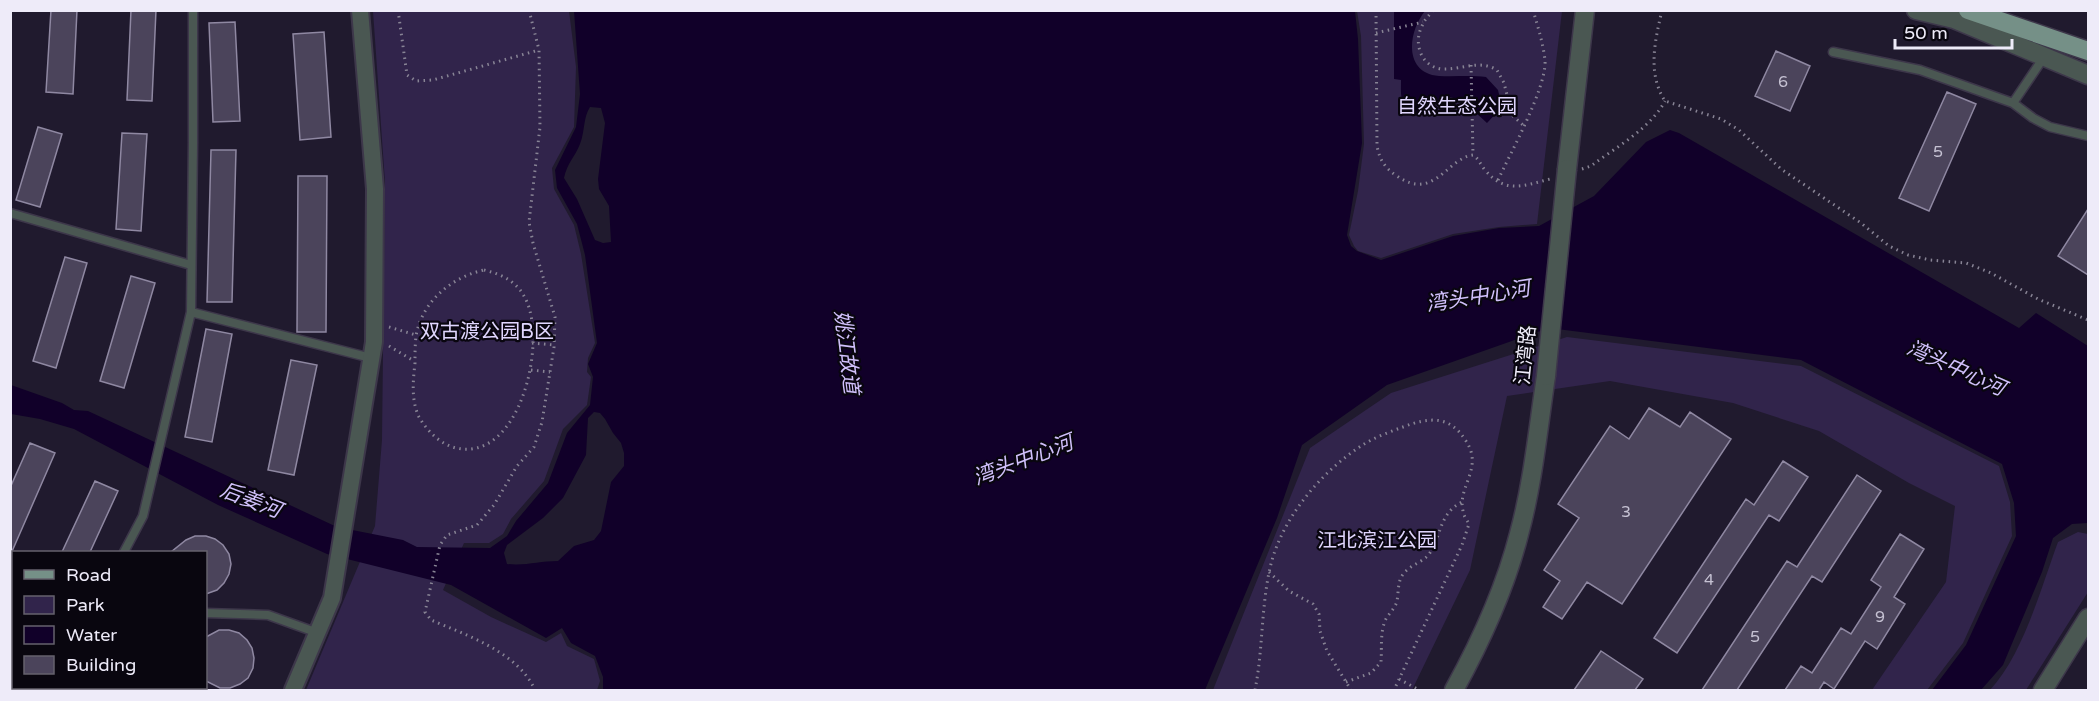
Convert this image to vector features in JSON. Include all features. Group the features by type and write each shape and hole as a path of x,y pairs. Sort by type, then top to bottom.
{"main road":[{"path":"1968,10 2088,51"}],"street":[{"path":"293,690 332,598 335,585 374,330 375,189 360,10"},
{"name":"江湾路","path":"1455,690 1505,582 1520,533 1546,376 1585,10"},
{"path":"1916,10 1954,19 2088,75"},
{"path":"2043,690 2088,618"}],"lane":[{"path":"125,551 143,516 191,312 193,10"},
{"path":"1833,52 1920,70 2013,104 2050,127 2088,136"},
{"path":"2013,104 2044,57"},
{"path":"10,213 191,265"},
{"path":"191,312 371,358"},
{"path":"207,614 268,615 318,633"}],"path":[{"path":"398,10 407,75 416,81 433,80 539,50"},
{"path":"529,10 539,50 540,127 529,222 535,253 555,317 554,345 542,422 534,447 517,466 494,505 477,525 447,535 440,545 425,612 431,620 492,647 505,656 522,672 535,690"},
{"path":"1376,10 1377,146 1379,158 1385,167 1401,180 1416,184 1423,183 1443,175 1466,156 1473,155 1479,159 1484,169 1506,186 1523,186 1591,166 1657,115 1665,101"},
{"path":"1433,10 1423,22 1418,37 1419,49 1425,60 1439,69 1471,65 1490,66 1497,70 1504,83 1512,115 1524,126"},
{"path":"1498,180 1524,126 1543,76 1545,62 1533,10"},
{"path":"1662,10 1653,64 1655,80 1665,101 1721,119 1739,130 1781,169 1862,223 1889,246 1908,255 1930,260 1966,263 1992,273 2038,299 2088,320"},
{"path":"1376,33 1423,22"},
{"path":"1471,65 1473,155"},
{"path":"484,270 498,273 513,282 528,303 532,343 530,370 518,408 511,423 499,436 483,446 467,450 449,446 434,437 423,424 416,409 414,397 416,334 422,318 438,294 454,281 469,273 484,270"},
{"path":"374,330 416,334"},
{"path":"374,330 415,361"},
{"path":"532,343 554,345"},
{"path":"530,370 550,372"},
{"path":"1255,690 1269,572 1282,535 1300,505 1331,469 1363,445 1415,422 1436,418 1450,424 1466,440 1472,453 1472,470 1462,511 1469,524 1462,545 1394,690"},
{"path":"1346,682 1371,673 1381,662 1382,632 1385,619 1396,604 1399,582 1406,571 1429,555 1438,539 1444,517 1463,502"},
{"path":"1269,572 1289,591 1313,604 1319,614 1320,631 1327,651 1351,690"},
{"path":"1399,679 1419,690"}],"green space":[{"name":"双古渡公园B区","path":"373,11 569,11 576,67 574,127 552,168 554,189 574,225 581,254 595,343 588,358 587,372 591,377 587,405 563,429 544,481 511,519 503,534 489,543 464,543 443,590 491,617 546,642 561,633 567,646 594,659 600,681 597,690 306,690 375,526 382,440 385,182"},
{"name":"自然生态公园","path":"1357,11 1562,11 1537,224 1453,234 1381,258 1358,251 1349,235 1364,144 1361,36"},
{"name":"江北滨江公园","path":"1567,337 1801,366 1999,466 2010,502 2012,536 1963,643 1927,690 1872,690 1946,582 1955,506 1909,483 1819,431 1733,403 1610,381 1507,396 1470,570 1412,690 1213,690 1310,448 1391,393"},
{"path":"2078,532 2088,534 2088,592 2026,690 1990,690 2002,675 2022,640 2058,542"}],"water":[{"path":"574,11 1355,11 1362,143 1347,235 1351,246 1357,251 1381,260 1453,236 1499,228 1539,226 1594,196 1646,142 1670,130 1679,133 2019,328 2036,313 2088,346 2088,523 2072,524 2053,538 2042,572 2003,665 1981,690 1932,690 1966,645 2016,536 2014,503 2002,464 1801,360 1549,328 1387,385 1302,445 1277,518 1205,690 603,690 603,677 595,656 571,643 562,628 546,638 451,585 327,554 218,505 74,429 40,419 11,414 11,385 62,403 74,410 88,411 337,527 403,540 417,547 490,548 507,536 516,521 548,483 567,433 590,405 593,377 588,364 597,343 585,255 577,224 557,188 555,170 576,127 580,94","holes":["590,107 601,108 605,123 598,179 599,189 609,206 611,242 603,243 595,240 577,199 564,178 580,144","594,412 600,413 605,419 621,443 624,453 624,466 611,482 601,531 594,540 574,546 558,561 507,564 504,553 507,545 543,518 563,498 586,455 588,418"]},
{"path":"1394,11 1425,11 1412,40 1414,60 1419,68 1439,76 1486,77 1498,90 1502,107 1487,123 1462,100 1449,97 1426,113 1414,113 1406,106 1401,95 1401,80 1394,79"}],"building":[{"path":"51,10 77,10 73,94 46,92"},
{"path":"131,10 156,10 152,101 127,100"},
{"path":"235,22 240,121 213,122 209,23"},
{"path":"324,32 331,137 300,140 293,34"},
{"path":"1776,51 1810,66 1790,111 1755,96"},
{"path":"1947,92 1976,104 1929,211 1899,198"},
{"path":"38,127 62,134 40,207 16,200"},
{"path":"122,133 147,134 141,231 116,229"},
{"path":"211,150 236,150 232,302 207,302"},
{"path":"298,176 327,176 326,332 297,332"},
{"path":"2088,209 2088,275 2058,256"},
{"path":"65,257 87,263 56,368 33,361"},
{"path":"131,276 155,283 124,388 100,381"},
{"path":"206,329 232,334 212,442 185,437"},
{"path":"291,360 317,365 294,475 268,470"},
{"path":"1649,408 1680,427 1690,412 1731,439 1622,604 1587,582 1562,619 1543,607 1560,581 1544,570 1579,518 1558,504 1610,426 1629,439"},
{"path":"30,443 55,453 10,556 10,488"},
{"path":"1783,461 1808,477 1779,521 1769,515 1677,653 1654,638 1746,499 1754,505"},
{"path":"1857,475 1881,491 1822,582 1812,576 1737,690 1702,690 1787,561 1797,567"},
{"path":"95,481 118,491 90,551 62,551"},
{"path":"1900,534 1924,549 1894,597 1905,604 1877,649 1865,641 1834,689 1824,682 1819,690 1785,690 1801,666 1812,673 1841,628 1851,634 1881,587 1871,580"},
{"path":"195,536 206,536 223,545 229,554 231,564 229,574 217,590 207,594 207,551 172,551"},
{"path":"219,630 229,630 239,633 247,640 254,658 253,668 248,678 230,688 220,688 207,682 207,636"},
{"path":"1601,651 1643,679 1635,690 1574,690"}],"water label":[{"name":"湾头中心河","path":"1478,296"},
{"name":"姚江故道","path":"847,352"},
{"name":"湾头中心河","path":"1956,368"},
{"name":"湾头中心河","path":"1023,460"},
{"name":"后姜河","path":"251,500"}]}
